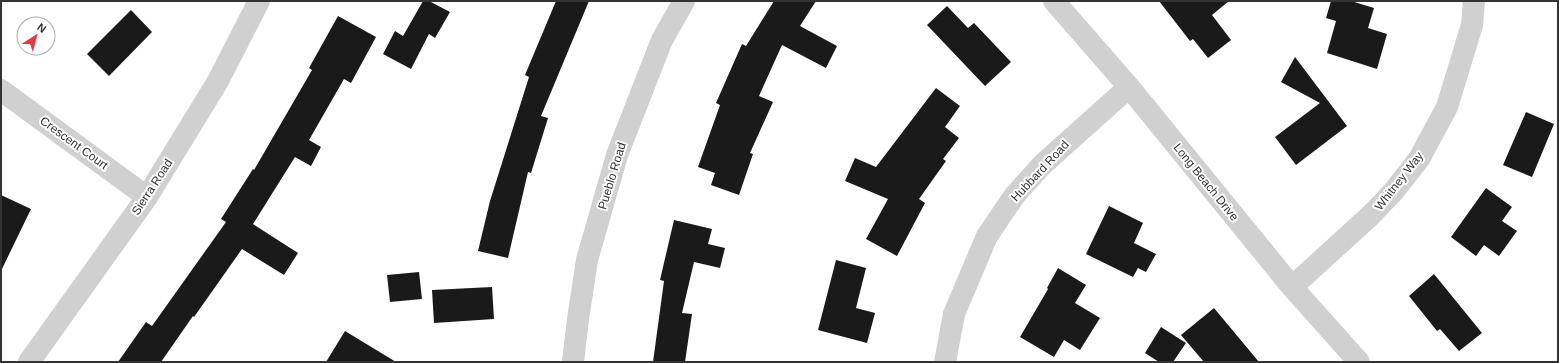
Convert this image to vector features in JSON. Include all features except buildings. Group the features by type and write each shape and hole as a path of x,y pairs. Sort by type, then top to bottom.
{"street":[{"name":"Sierra Road","path":"28,362 148,197 218,81 259,1"},
{"name":"Pueblo Road","path":"573,362 587,260 617,155 662,40 684,1"},
{"name":"Long Beach Drive","path":"1054,1 1129,87 1292,287 1359,362"},
{"name":"Whitney Way","path":"1292,287 1371,215 1393,192 1419,159 1447,107 1472,25 1474,1"},
{"name":"Hubbard Road","path":"945,362 954,314 987,236 1015,195 1042,165 1070,138 1129,87"},
{"name":"Crescent Court","path":"1,90 148,197"}]}
